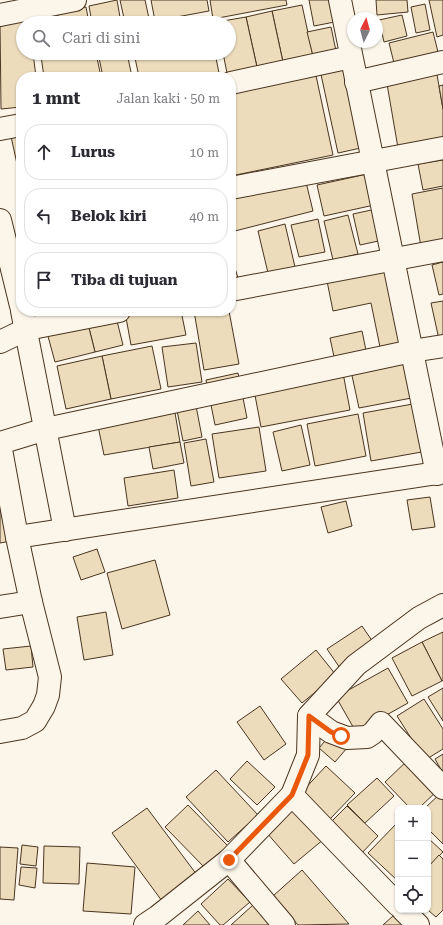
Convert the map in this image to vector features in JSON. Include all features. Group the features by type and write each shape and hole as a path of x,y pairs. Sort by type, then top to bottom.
{"street":[{"path":"0,15 75,0"},
{"path":"17,537 440,473 412,351 340,0"},
{"path":"236,82 351,57"},
{"path":"356,82 443,62"},
{"path":"0,129 16,126"},
{"path":"236,187 443,148"},
{"path":"6,227 16,280"},
{"path":"236,289 443,250"},
{"path":"0,342 25,320 67,316"},
{"path":"25,320 65,530"},
{"path":"0,732 22,728 35,721 44,706 48,695 50,677 31,602 17,537 5,502 0,444 46,429 412,351 443,346"},
{"path":"0,607 31,602"},
{"path":"145,925 229,860 292,795 308,755 309,716 356,665 420,618 443,605"},
{"path":"309,716 331,732 347,738 367,736 373,733 381,723 443,788"},
{"path":"292,795 395,902"},
{"path":"229,860 284,925"},
{"path":"406,913 418,925"}],"building":[{"path":"117,0 120,16 91,16 89,6"},
{"path":"120,0 145,0 148,16 123,16"},
{"path":"151,0 207,0 209,11 182,16 154,16"},
{"path":"210,0 286,0 287,5 229,16 213,16"},
{"path":"309,0 346,0 349,12 347,12 347,20 314,26"},
{"path":"376,0 407,0 408,12 383,14 383,12 377,12"},
{"path":"429,0 443,0 443,35 437,37"},
{"path":"425,4 430,30 416,33 411,7"},
{"path":"302,5 313,56 283,62 272,11"},
{"path":"86,7 88,16 58,16 57,12"},
{"path":"272,11 283,62 257,67 246,17"},
{"path":"57,12 58,16 36,16"},
{"path":"402,15 407,36 384,42 383,19"},
{"path":"246,17 257,67 227,72 224,60 236,60 236,19"},
{"path":"16,21 16,60 34,60 35,72 16,72 16,108 1,109 0,23"},
{"path":"331,27 336,51 313,56 307,32"},
{"path":"433,32 440,60 396,71 389,43"},
{"path":"42,60 97,60 100,72 43,72"},
{"path":"99,60 128,60 131,72 102,72"},
{"path":"135,60 216,60 219,72 138,72"},
{"path":"361,62 379,144 338,153 320,70"},
{"path":"436,69 443,109 443,140 398,148 386,78"},
{"path":"315,71 333,155 236,175 236,88"},
{"path":"443,85 443,109 439,86"},
{"path":"16,130 16,159 10,132"},
{"path":"443,160 443,186 423,190 418,164"},
{"path":"381,171 388,202 324,216 317,185"},
{"path":"305,178 313,211 236,231 236,195"},
{"path":"443,188 443,243 421,247 412,194"},
{"path":"376,209 383,240 360,245 353,214"},
{"path":"348,215 358,254 333,260 324,221"},
{"path":"318,219 325,252 299,257 291,225"},
{"path":"285,224 295,267 268,273 258,231"},
{"path":"443,262 443,294 439,295 432,265"},
{"path":"401,267 416,345 381,352 371,303 333,311 327,281"},
{"path":"443,301 443,344 440,344 431,303"},
{"path":"103,316 116,316 123,345 95,352 87,320"},
{"path":"126,316 182,316 186,335 131,345"},
{"path":"195,316 230,316 239,364 204,370"},
{"path":"87,320 95,352 55,362 46,329"},
{"path":"362,331 368,360 336,366 330,338"},
{"path":"196,343 202,382 168,387 162,347"},
{"path":"152,346 161,389 111,399 102,356"},
{"path":"102,356 111,399 66,409 57,366"},
{"path":"414,358 422,396 359,408 351,371"},
{"path":"238,373 247,418 215,425 206,380"},
{"path":"343,373 350,410 261,427 254,390"},
{"path":"424,402 433,450 371,461 363,413"},
{"path":"196,406 202,437 183,441 177,410"},
{"path":"174,407 180,442 104,455 97,421"},
{"path":"358,414 366,456 315,466 307,424"},
{"path":"301,425 310,465 282,471 273,432"},
{"path":"259,427 266,471 219,478 212,434"},
{"path":"206,439 214,482 191,486 184,443"},
{"path":"180,442 184,463 153,469 149,447"},
{"path":"174,470 178,498 128,506 124,478"},
{"path":"430,497 435,527 412,530 407,500"},
{"path":"346,501 352,526 328,533 321,507"},
{"path":"0,506 3,506 11,541 0,543"},
{"path":"97,549 105,572 81,580 73,557"},
{"path":"155,560 170,615 122,629 107,573"},
{"path":"106,612 113,655 84,660 77,617"},
{"path":"362,626 375,645 340,668 327,649"},
{"path":"443,632 443,680 442,681 422,642"},
{"path":"422,642 442,681 412,696 392,658"},
{"path":"31,646 33,667 6,670 3,649"},
{"path":"316,650 336,675 302,703 281,679"},
{"path":"388,668 408,703 356,732 336,697"},
{"path":"443,688 443,721 428,697"},
{"path":"424,699 443,729 443,749 425,760 397,716"},
{"path":"260,706 286,744 264,760 237,722"},
{"path":"331,734 347,748 335,762 319,748"},
{"path":"443,754 443,773 435,759"},
{"path":"410,758 439,789 422,805 407,805 385,782"},
{"path":"247,761 275,787 257,805 230,779"},
{"path":"326,766 355,793 329,820 300,794"},
{"path":"216,770 258,815 228,842 186,797"},
{"path":"377,778 394,796 365,823 347,805"},
{"path":"441,793 443,795 443,844 431,832 431,805 428,805"},
{"path":"188,805 228,846 205,868 165,827"},
{"path":"297,806 324,839 294,864 266,832"},
{"path":"347,806 378,836 359,856 327,826"},
{"path":"147,808 197,875 162,901 112,833"},
{"path":"395,825 395,878 368,853"},
{"path":"431,841 443,852 431,864"},
{"path":"22,845 38,847 36,866 20,864"},
{"path":"44,846 80,847 79,884 43,883"},
{"path":"0,847 18,848 14,900 0,899"},
{"path":"439,855 443,859 443,910 436,917 431,913 431,864"},
{"path":"87,863 135,867 131,914 83,911"},
{"path":"21,867 37,868 35,888 19,885"},
{"path":"302,870 349,924 298,925 273,896"},
{"path":"228,879 250,902 223,925 220,925 201,904"},
{"path":"253,905 271,925 231,925"},
{"path":"198,911 210,925 183,925"},
{"path":"394,915 404,925 383,925"}],"route":[{"path":"229,860 292,795 308,755 309,716 331,732 341,736"}]}
